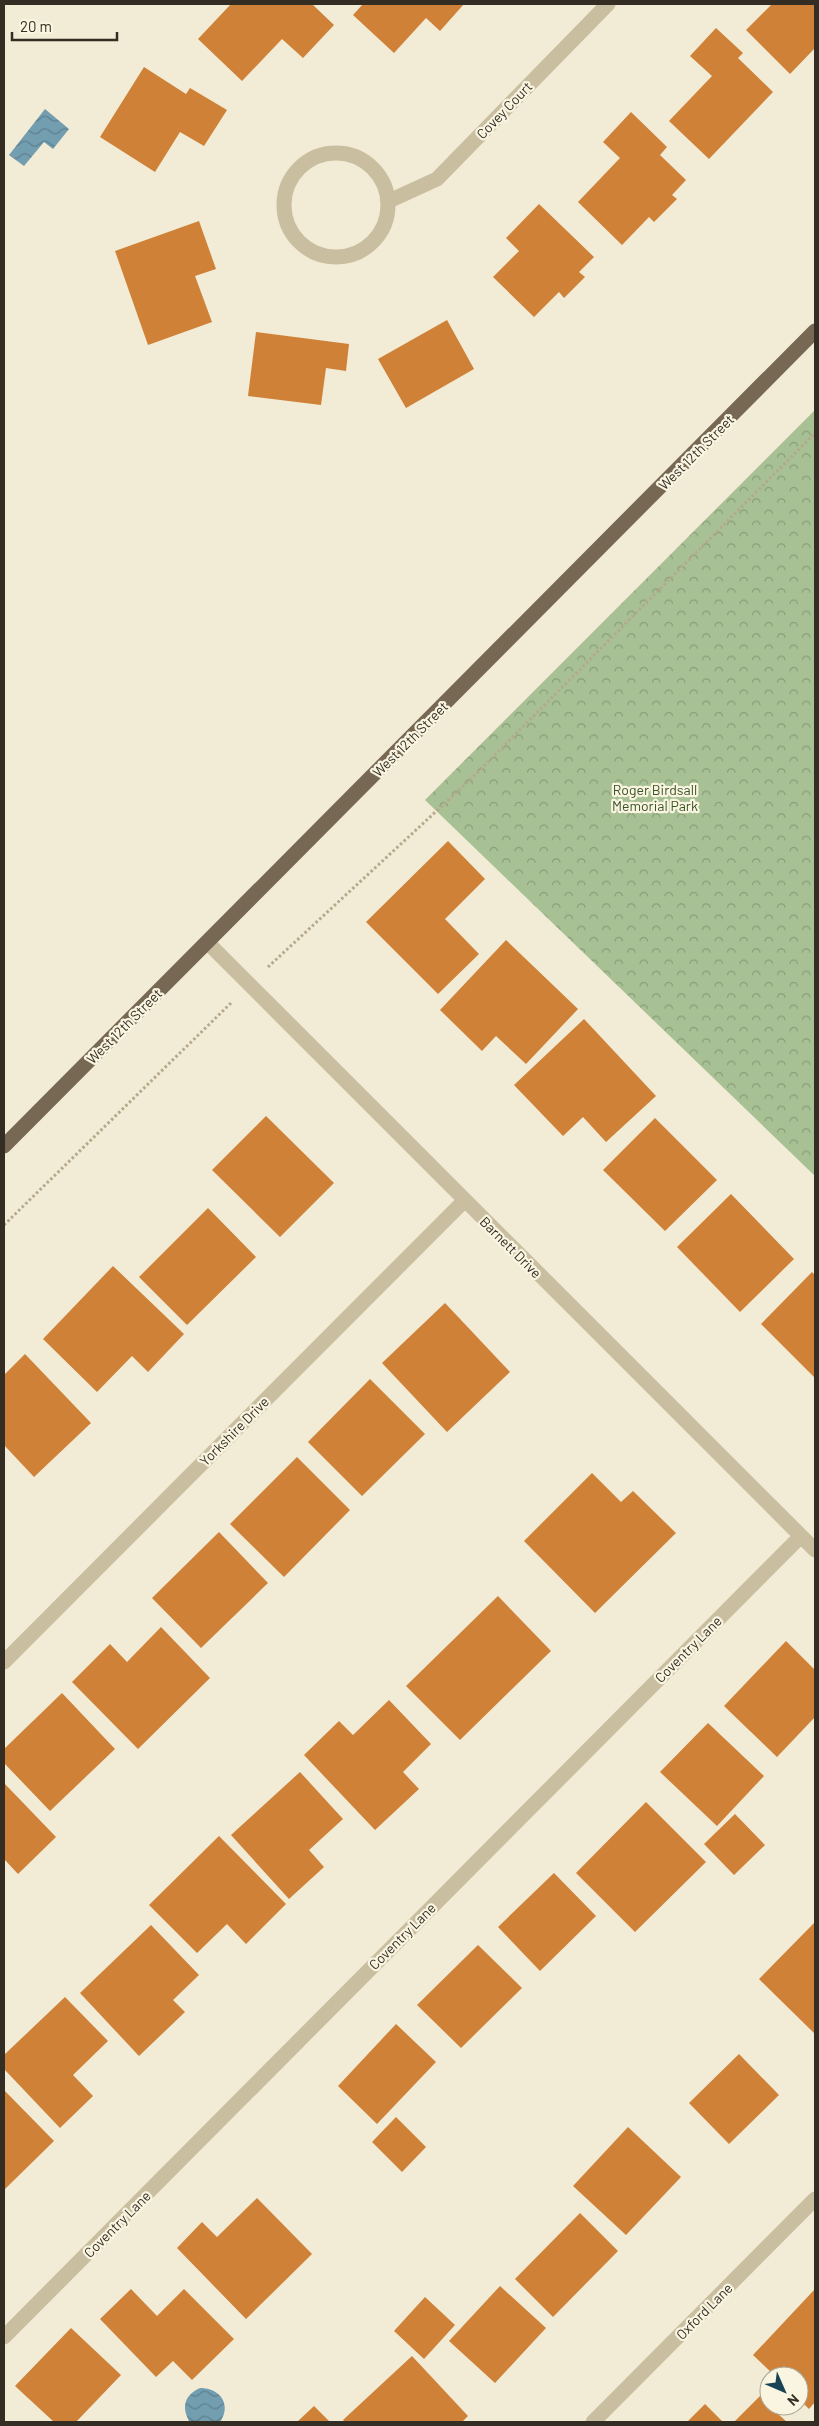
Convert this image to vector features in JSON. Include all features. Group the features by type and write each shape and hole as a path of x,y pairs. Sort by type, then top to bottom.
{"main road":[{"name":"West 12th Street","path":"4,1146 815,331"}],"street":[{"name":"Covey Court","path":"389,202 437,178 608,4"},
{"path":"338,152 363,160 375,171 381,177 389,202 385,226 370,247 346,258 321,256 299,244 286,222 284,197 294,174 314,157 338,152"},
{"name":"Barnett Drive","path":"208,943 815,1550"},
{"name":"Yorkshire Drive","path":"4,1662 464,1201"},
{"name":"Coventry Lane","path":"4,2337 801,1536"},
{"name":"Oxford Lane","path":"593,2422 815,2199"}],"path":[{"path":"470,780 815,433"}],"green space":[{"name":"Roger Birdsall Memorial Park","path":"815,410 815,1176 425,800"}],"water":[{"path":"45,109 69,129 53,149 44,142 24,166 9,155"},
{"path":"200,2388 213,2391 222,2398 225,2409 220,2422 189,2421 185,2410 186,2402 191,2394"}],"building":[{"path":"231,4 312,4 334,25 303,58 282,39 242,81 198,39"},
{"path":"363,4 464,4 440,31 426,18 394,53 353,15"},
{"path":"772,4 815,4 815,48 790,74 746,30"},
{"path":"716,28 743,53 738,58 773,92 709,159 669,121 712,76 690,56"},
{"path":"144,67 186,94 190,88 227,110 204,146 180,132 155,172 100,137"},
{"path":"631,112 667,147 660,155 686,180 672,195 677,199 654,222 649,217 622,245 578,202 620,158 603,142"},
{"path":"539,204 594,257 579,272 585,277 564,298 559,292 534,317 493,277 519,251 506,238"},
{"path":"199,221 216,269 195,276 212,322 148,345 115,251"},
{"path":"447,320 474,369 406,408 378,359"},
{"path":"256,332 349,344 346,371 326,368 321,405 248,396"},
{"path":"448,841 485,879 445,919 479,954 438,994 366,922"},
{"path":"506,940 578,1009 526,1064 496,1036 482,1051 440,1010"},
{"path":"584,1019 656,1096 606,1142 583,1117 563,1136 514,1085"},
{"path":"266,1116 334,1183 280,1237 212,1170"},
{"path":"655,1118 717,1180 665,1231 603,1170"},
{"path":"731,1194 794,1259 740,1312 677,1247"},
{"path":"208,1208 256,1257 187,1325 139,1277"},
{"path":"113,1266 184,1334 148,1372 132,1356 97,1392 43,1339"},
{"path":"812,1272 815,1275 815,1378 761,1324"},
{"path":"445,1303 510,1372 447,1432 382,1363"},
{"path":"25,1354 91,1423 34,1477 4,1445 4,1375"},
{"path":"370,1379 425,1434 362,1496 308,1442"},
{"path":"297,1457 350,1510 284,1577 230,1524"},
{"path":"592,1473 621,1502 633,1491 676,1533 595,1613 524,1541"},
{"path":"219,1532 268,1583 201,1648 152,1598"},
{"path":"498,1596 551,1651 460,1740 406,1686"},
{"path":"161,1627 210,1678 138,1749 72,1682 110,1644 127,1662"},
{"path":"786,1641 815,1670 815,1717 777,1757 724,1706"},
{"path":"62,1693 115,1749 50,1811 4,1763 4,1749"},
{"path":"389,1700 431,1744 403,1772 419,1789 375,1830 304,1755 339,1721 353,1735"},
{"path":"708,1723 764,1776 717,1826 660,1772"},
{"path":"300,1772 343,1819 309,1850 324,1867 289,1899 231,1835"},
{"path":"4,1783 56,1837 18,1874 4,1859"},
{"path":"646,1802 706,1862 635,1932 576,1873"},
{"path":"735,1814 765,1845 734,1875 704,1844"},
{"path":"219,1836 286,1904 246,1944 227,1924 197,1953 149,1905"},
{"path":"554,1873 596,1916 540,1971 498,1927"},
{"path":"815,1922 815,2034 759,1979"},
{"path":"151,1925 199,1975 173,2000 185,2012 139,2056 80,1993"},
{"path":"478,1945 522,1988 461,2048 417,2005"},
{"path":"65,1997 108,2041 73,2075 93,2096 60,2128 4,2069 4,2055"},
{"path":"396,2024 436,2062 377,2124 338,2086"},
{"path":"739,2054 779,2095 729,2144 689,2103"},
{"path":"4,2090 54,2141 4,2190"},
{"path":"396,2117 426,2147 402,2172 372,2142"},
{"path":"628,2127 681,2177 626,2235 573,2186"},
{"path":"257,2198 312,2254 246,2319 177,2248 202,2222 217,2237"},
{"path":"580,2213 618,2251 553,2317 515,2279"},
{"path":"500,2286 546,2328 495,2383 449,2341"},
{"path":"131,2289 157,2316 184,2289 234,2339 192,2380 173,2361 156,2377 100,2319"},
{"path":"815,2289 815,2402 809,2409 809,2366 765,2366 753,2355"},
{"path":"425,2297 455,2325 424,2359 394,2331"},
{"path":"71,2328 121,2375 76,2422 54,2422 15,2386"},
{"path":"412,2356 468,2416 462,2422 345,2422 343,2420"},
{"path":"759,2397 759,2416 780,2416 787,2422 734,2422"},
{"path":"705,2404 723,2422 687,2422"},
{"path":"314,2406 330,2422 297,2422"}]}
